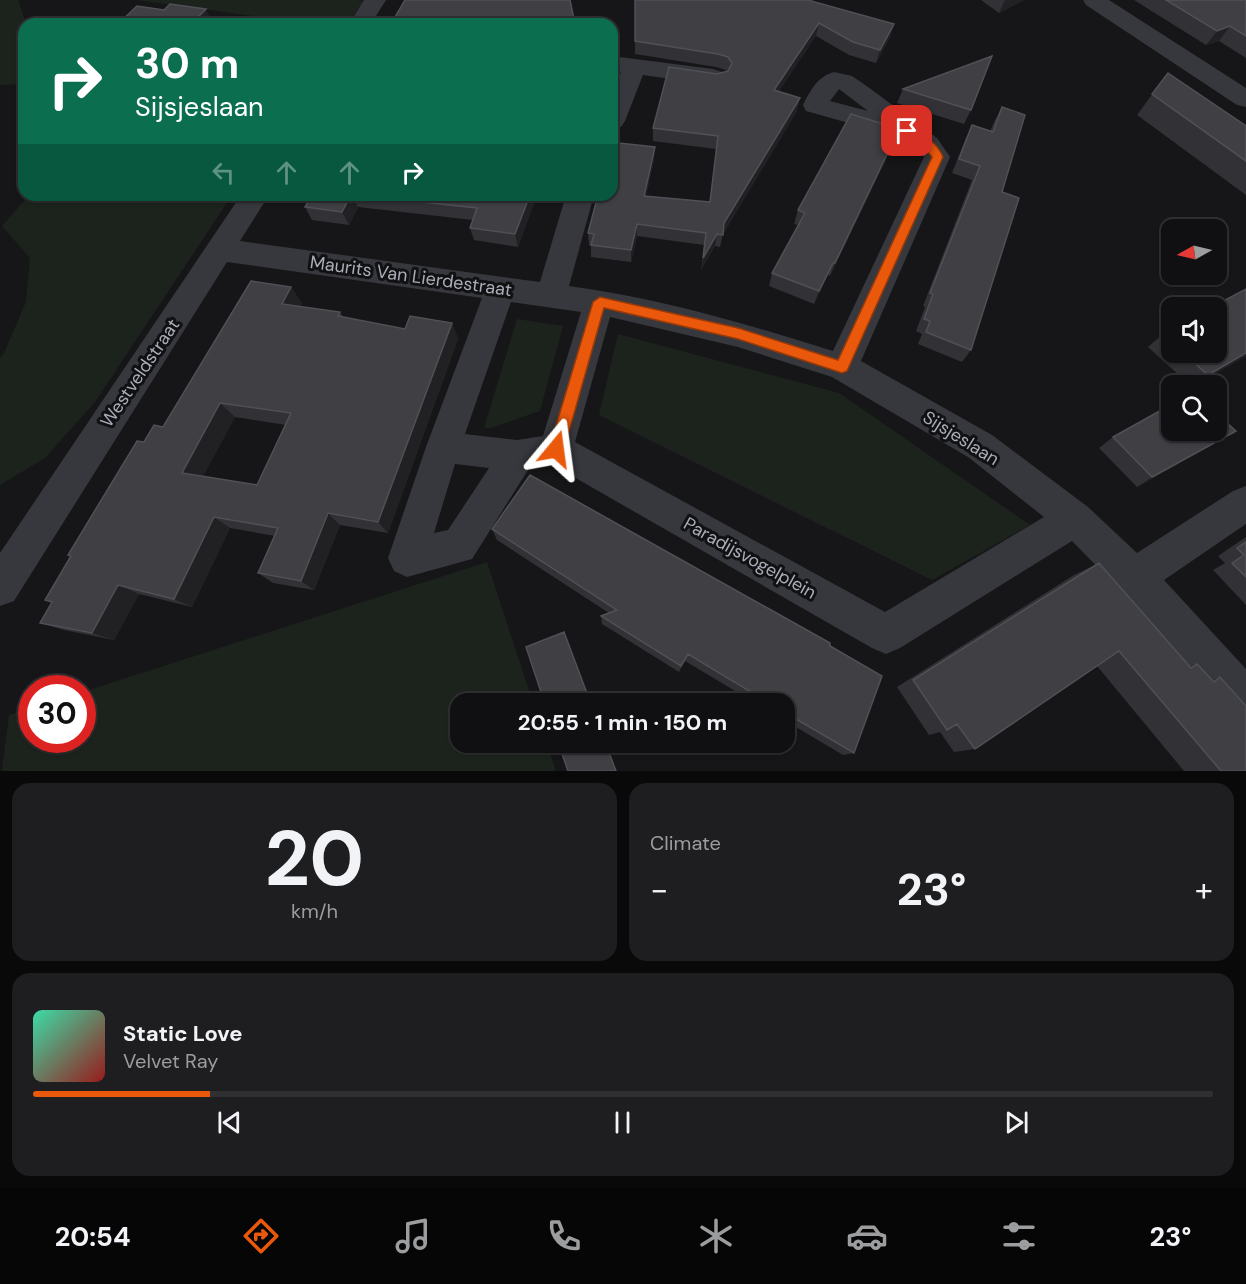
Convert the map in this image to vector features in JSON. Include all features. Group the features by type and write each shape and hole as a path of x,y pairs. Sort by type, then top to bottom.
{"street":[{"path":"364,18 375,0"},
{"path":"1094,0 1246,99"},
{"path":"618,90 623,65 716,77"},
{"path":"842,367 937,157 934,150 907,131"},
{"name":"Westveldstraat","path":"0,587 11,550 222,250 251,201"},
{"path":"551,295 578,201"},
{"name":"Maurits Van Lierdestraat","path":"222,250 600,302"},
{"path":"501,288 443,447 407,558 459,546 517,456"},
{"path":"443,447 517,456 556,449 600,302"},
{"name":"Sijsjeslaan","path":"600,302 738,334 842,367 980,446 1075,519 1135,577 1246,700"},
{"name":"Paradijsvogelplein","path":"556,449 886,634 1075,519"},
{"path":"1135,577 1246,503"}],"shaded area":[{"path":"0,0 18,0 24,18 18,18 18,84 0,85"},
{"path":"137,0 364,1 351,18 267,18"},
{"path":"24,201 228,201 95,402 45,458 0,485 0,358 26,302 30,258 2,226"},
{"path":"517,319 563,326 540,411 491,428 484,428"},
{"path":"618,334 839,393 1030,525 932,580 599,415"},
{"path":"487,562 530,693 450,693 450,753 550,753 556,771 2,771 9,715 18,712 18,753 96,753 96,688"}],"building":[{"path":"405,0 570,0 574,18 394,18"},
{"path":"635,0 811,0 894,24 880,50 853,42 819,23 774,90 800,98 724,223 723,235 717,234 703,258 706,233 637,224 631,250 591,245 594,234 588,233 596,201 618,201 619,143 655,147 644,196 710,202 718,136 653,128 669,67 717,74 728,71 732,63 728,57 718,54 635,41"},
{"path":"1166,0 1246,0 1246,36 1230,26 1217,31"},
{"path":"170,4 206,9 197,18 124,18 137,6 164,10"},
{"path":"992,56 971,110 903,89"},
{"path":"1168,73 1246,126 1246,161 1152,94"},
{"path":"1002,107 1025,115 1002,192 1019,198 971,350 926,332 930,321 924,319 933,294 930,293 980,166 959,159 972,125 993,132"},
{"path":"851,114 899,129 835,263 819,291 772,273 805,213 798,210"},
{"path":"309,201 348,201 342,212 305,207"},
{"path":"412,201 528,201 515,234 470,228 477,208"},
{"path":"251,281 291,287 282,304 340,312 338,316 405,329 410,316 452,323 378,522 328,513 301,581 258,573 278,528 214,517 174,599 118,585 92,633 40,623 52,602 45,600 71,556 68,555 137,441 144,442 154,425 163,427","holes":["220,403 291,413 257,485 182,473"]},
{"path":"1246,289 1246,353 1208,375 1194,363 1227,363 1227,299"},
{"path":"1161,410 1161,441 1218,441 1152,477 1113,437"},
{"path":"1227,423 1236,431 1227,436"},
{"path":"530,475 830,643 830,646 882,676 854,753 795,718 795,693 753,693 688,654 681,666 601,616 617,610 492,529"},
{"path":"1246,542 1246,577 1232,563 1244,555 1237,548"},
{"path":"1099,563 1191,668 1197,664 1214,682 1220,677 1246,706 1246,771 1221,771 1119,651 975,749 957,724 947,730 913,680"},
{"path":"564,632 587,693 541,693 526,647"},
{"path":"562,753 609,753 616,771 568,771"}],"route":[{"path":"556,449 600,302 738,334 842,367 937,157 934,150 907,131"}]}
